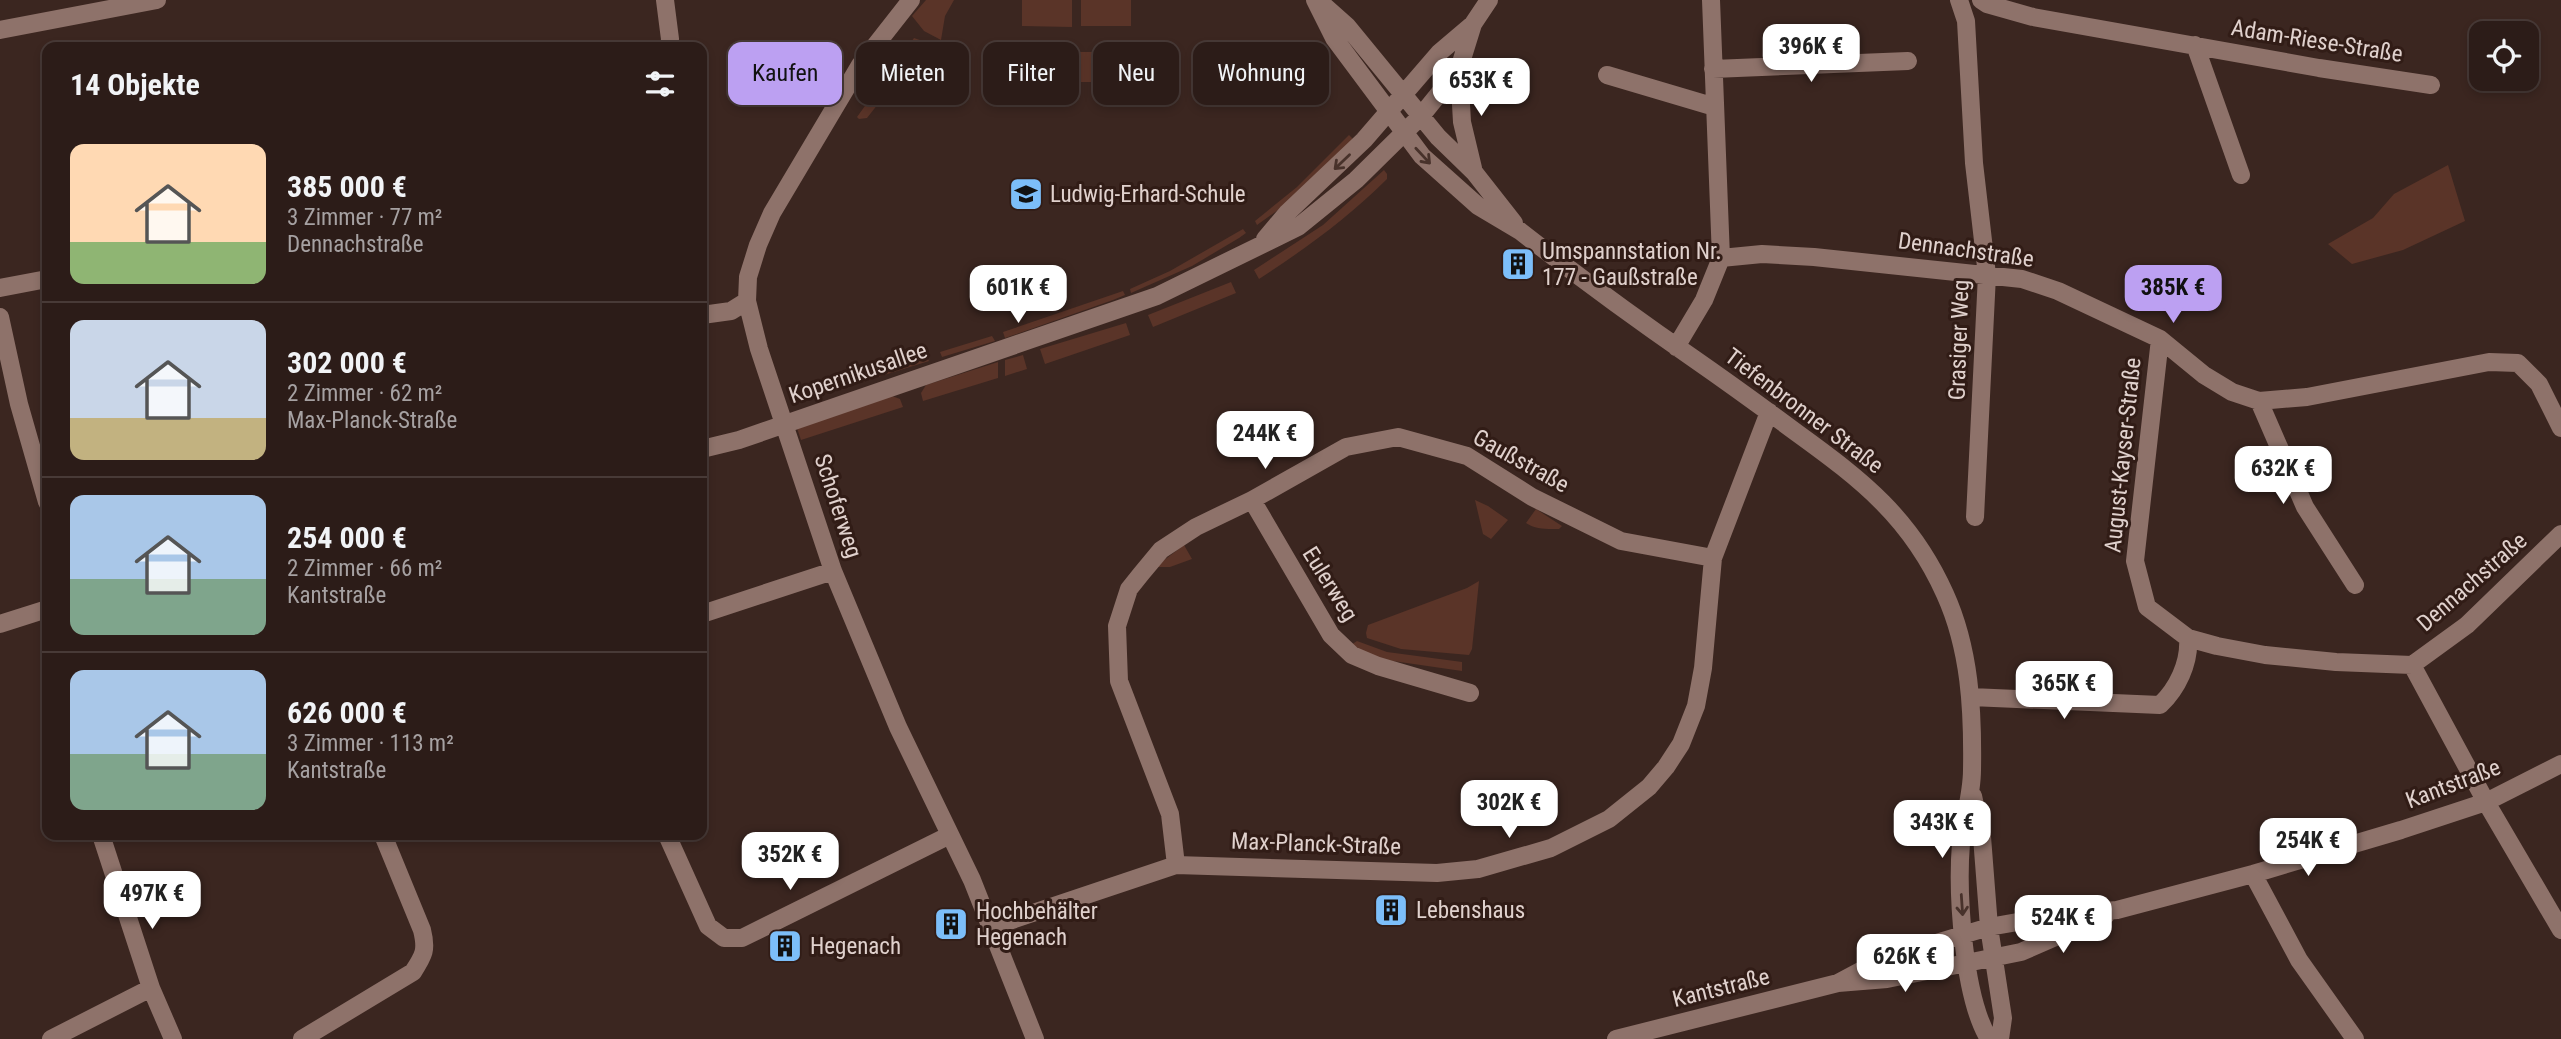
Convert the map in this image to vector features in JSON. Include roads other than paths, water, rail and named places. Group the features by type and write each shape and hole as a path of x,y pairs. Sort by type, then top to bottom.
{"street":[{"path":"0,30 158,0"},
{"path":"665,0 670,42"},
{"name":"Schoferweg","path":"911,0 860,65 772,213 748,277 747,301 759,349 833,571 898,727 991,927 1035,1039"},
{"name":"Tiefenbronner Straße","path":"1316,0 1348,26 1438,136 1474,172 1520,231"},
{"name":"Tiefenbronner Straße","path":"1316,0 1334,38 1404,134 1436,169 1478,206 1520,231 1860,479 1912,536 1945,595 1960,639 1970,697 1972,789 1982,837 1989,927 2003,1018 2000,1039"},
{"path":"1389,113 1440,52 1473,24 1489,0"},
{"path":"1676,347 1703,300 1721,258 1711,0"},
{"name":"Grasiger Weg","path":"1959,0 1966,21 1974,163 1987,275 1975,517"},
{"name":"Adam-Riese-Straße","path":"1981,0 2034,17 2319,68 2431,85"},
{"path":"1473,24 1459,69 1462,122 1474,172"},
{"name":"Adam-Riese-Straße","path":"2195,45 2241,175"},
{"path":"1713,69 1908,61"},
{"path":"1421,116 1459,69"},
{"path":"1607,75 1714,107"},
{"name":"Kopernikusallee","path":"1261,244 1287,213 1389,113"},
{"name":"Kopernikusallee","path":"707,448 739,440 1157,296 1298,227 1356,180 1421,116"},
{"name":"Dennachstraße","path":"1721,258 1762,254 1814,257 2022,279 2058,291 2160,339 2204,375 2232,392 2259,401 2307,397 2489,362 2518,363 2539,384 2561,428"},
{"path":"0,288 42,280"},
{"path":"707,313 731,311 747,301"},
{"path":"0,317 19,404 42,484"},
{"name":"August-Kayser-Straße","path":"2160,339 2135,561 2147,607 2188,638 2265,655 2336,662 2412,665"},
{"path":"2259,401 2305,507 2354,585"},
{"name":"Max-Planck-Straße","path":"991,927 1176,864 1437,873 1478,869 1551,848 1609,820 1649,787 1666,767 1688,728 1696,706 1703,668 1713,558 1769,412"},
{"name":"Gaußstraße","path":"1176,864 1170,814 1119,681 1116,626 1129,589 1161,550 1196,527 1252,500 1346,447 1398,437 1467,456 1532,497 1621,541 1713,558"},
{"name":"Eulerweg","path":"1252,500 1331,635 1352,655 1378,666 1470,693"},
{"name":"Dennachstraße","path":"2412,665 2467,625 2561,534"},
{"path":"707,612 833,571"},
{"path":"0,624 42,611"},
{"path":"1970,697 2160,705 2174,691 2189,650 2188,638"},
{"path":"2412,665 2486,802 2561,930"},
{"name":"Kantstraße","path":"1838,983 1883,958 1989,927 2059,915 2117,909 2253,874 2486,802 2561,764"},
{"name":"Tiefenbronner Straße","path":"1972,789 1962,842 1961,895 1966,962 1980,1024 1989,1039"},
{"path":"669,840 708,926 724,938 742,937 950,835"},
{"path":"103,840 151,988 173,1039"},
{"path":"302,1039 413,972 424,956 422,930 385,840"},
{"path":"2253,874 2299,960 2355,1039"},
{"name":"Kantstraße","path":"1616,1039 1838,983 1887,979 2021,951 2117,909"},
{"path":"51,1039 151,988"}],"place":[{"name":"Ludwig-Erhard-Schule","path":"1026,194"},
{"name":"Umspannstation Nr. 177 - Gaußstraße","path":"1518,264"},
{"name":"Lebenshaus","path":"1391,910"},
{"name":"Hochbehälter Hegenach","path":"951,924"},
{"name":"Hegenach","path":"785,946"}]}
